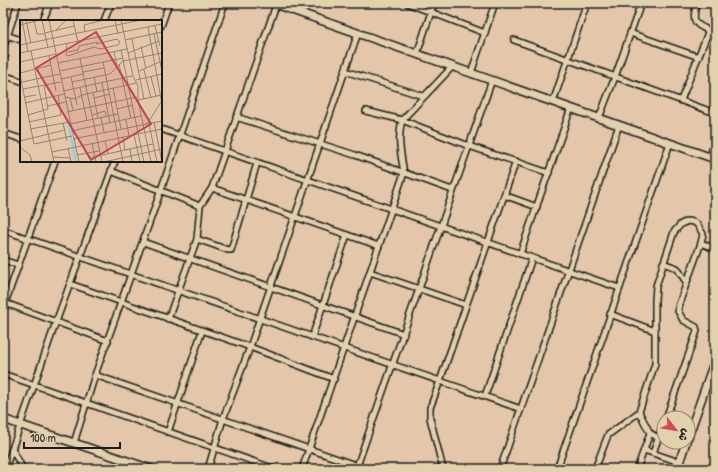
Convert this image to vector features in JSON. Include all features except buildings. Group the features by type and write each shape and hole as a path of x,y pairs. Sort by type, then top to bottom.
{"street":[{"path":"3,48 5,34 18,3"},
{"path":"44,20 50,3"},
{"path":"104,20 111,3"},
{"path":"162,23 169,3"},
{"path":"74,443 95,375 143,242 225,3"},
{"path":"407,3 485,33"},
{"path":"417,54 434,3"},
{"path":"471,73 495,3"},
{"path":"553,102 587,3"},
{"path":"599,118 641,3"},
{"path":"697,3 693,15 694,21 715,33"},
{"path":"168,319 197,240 200,206 212,188 274,4 293,6 358,33 713,158 715,140"},
{"path":"681,100 709,30"},
{"path":"208,469 223,419 250,347 358,33"},
{"path":"630,33 699,57"},
{"path":"5,34 20,40"},
{"path":"514,40 715,113"},
{"path":"302,469 404,173 399,141 402,120 452,67"},
{"path":"345,71 423,96"},
{"path":"3,75 20,81"},
{"path":"357,467 420,289 452,190 492,80"},
{"path":"520,254 571,108"},
{"path":"366,111 402,120 469,146 549,173"},
{"path":"236,117 320,144 452,190"},
{"path":"500,469 619,125"},
{"path":"162,129 619,288"},
{"path":"3,133 20,139"},
{"path":"556,469 670,143"},
{"path":"443,469 430,418 430,408 516,161"},
{"path":"55,162 4,306 56,322 108,342"},
{"path":"5,466 114,162"},
{"path":"197,240 230,250 257,162"},
{"path":"111,171 200,206"},
{"path":"212,188 379,246"},
{"path":"504,195 537,207"},
{"path":"595,469 608,435 639,412 655,364 655,292 674,232 681,224 688,221 697,224 703,234 686,282 678,311 683,320 696,327 697,331 669,410"},
{"path":"3,230 521,409"},
{"path":"312,337 347,235"},
{"path":"143,242 404,334"},
{"path":"701,243 715,249"},
{"path":"485,396 532,258"},
{"path":"3,260 18,265"},
{"path":"663,263 677,268 686,282"},
{"path":"370,272 466,305"},
{"path":"70,284 250,347 334,379"},
{"path":"610,314 655,331"},
{"path":"168,432 176,403 202,331"},
{"path":"696,414 715,360"},
{"path":"3,374 275,469"},
{"path":"95,375 357,467 367,469"},
{"path":"639,412 650,433 656,437"},
{"path":"3,419 151,469"},
{"path":"637,469 650,433"},
{"path":"653,453 656,444"},
{"path":"12,449 23,469"},
{"path":"644,450 678,466 683,450"}]}
